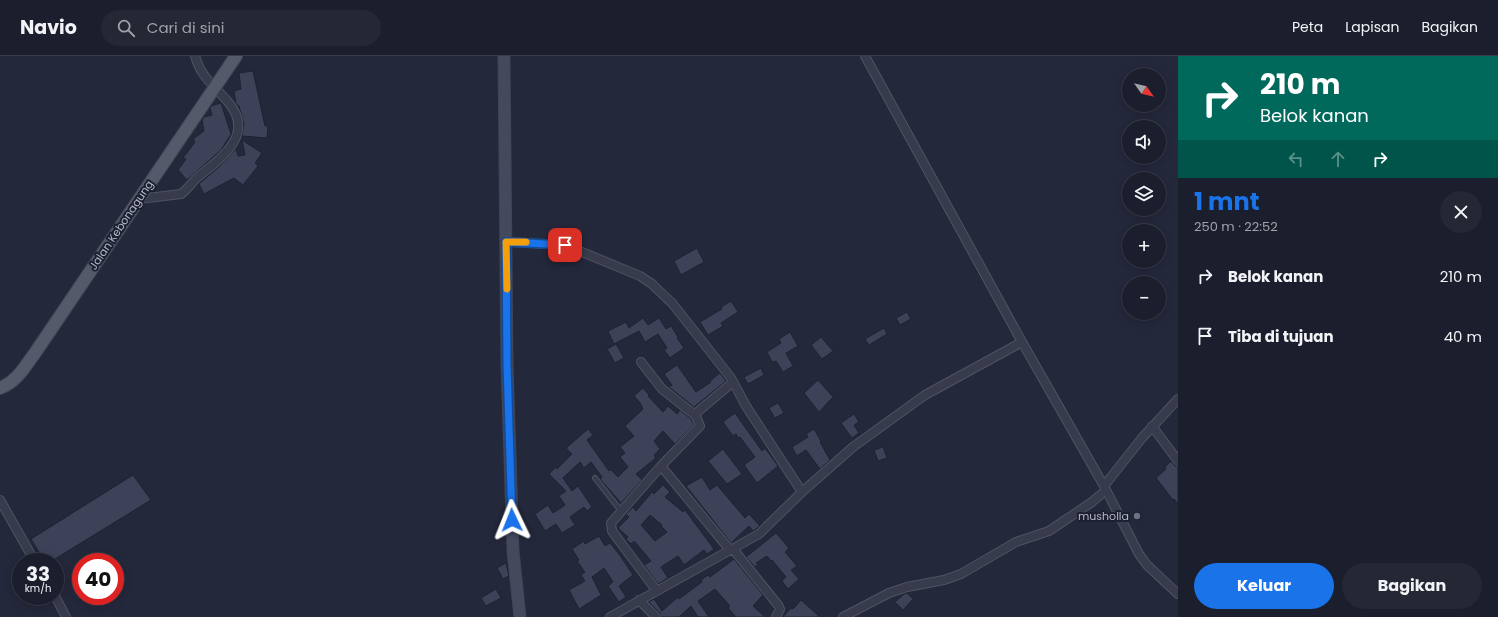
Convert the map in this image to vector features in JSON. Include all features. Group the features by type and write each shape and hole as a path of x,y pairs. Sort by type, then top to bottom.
{"main road":[{"name":"Jalan Kebonagung","path":"0,388 12,382 18,376 236,56"}],"street":[{"path":"139,199 181,194 191,183 220,159 237,137 238,127 234,112 229,104 199,70 195,56"},
{"path":"504,56 507,365 512,543 520,617"},
{"path":"865,56 1022,342 1105,488 1139,554 1147,565 1178,594"},
{"path":"506,242 565,245 640,276 652,284 672,304 733,382 746,406 802,492"},
{"path":"610,617 656,590 759,534 802,492 853,447 925,395 1022,342"},
{"path":"641,362 662,389 695,416 700,426 661,466 611,523 612,531 656,590"},
{"path":"695,416 733,382"},
{"path":"844,617 889,593 906,587 955,576 1016,542 1049,531 1080,510 1105,488 1152,426 1178,398"},
{"path":"1152,426 1178,461"},
{"path":"661,466 778,605 780,610 776,617"},
{"path":"0,500 30,553"},
{"path":"639,600 656,617"},
{"path":"60,605 66,617"}],"lane":[{"path":"595,478 621,512"}],"building":[{"path":"253,71 265,126 268,126 267,138 242,136 244,124 239,106 236,104 234,91 241,89 239,73"},
{"path":"221,103 231,134 221,150 187,180 178,170 186,159 183,158 195,142 193,139 204,131 202,120 204,117 212,115 210,108 211,106"},
{"path":"242,140 262,153 255,163 258,166 243,185 234,178 204,194 199,184 220,166 236,149 238,156 245,155"},
{"path":"697,248 704,262 681,275 674,261"},
{"path":"731,301 738,312 721,323 723,326 708,335 700,322 722,309 721,307"},
{"path":"907,312 911,319 900,325 896,318"},
{"path":"643,318 648,325 659,318 666,329 671,326 684,348 670,358 664,350 667,348 658,334 645,342 639,331 614,344 608,331 626,322 629,328"},
{"path":"884,328 887,334 869,345 865,339"},
{"path":"790,332 798,346 786,353 793,366 783,372 776,361 772,362 767,352 781,343 779,339"},
{"path":"821,337 833,351 822,359 811,345"},
{"path":"616,344 624,358 615,363 607,349"},
{"path":"677,365 696,392 711,382 710,381 720,373 726,381 694,407 669,387 672,385 664,374"},
{"path":"761,368 764,375 750,383 747,383 744,377"},
{"path":"818,380 833,397 819,412 804,393"},
{"path":"643,388 649,395 648,396 663,412 668,406 677,414 680,410 691,419 694,425 675,444 663,431 654,441 660,449 654,455 656,458 636,474 642,480 621,503 600,479 602,477 591,462 584,468 580,462 563,478 572,491 578,486 592,507 587,511 584,507 570,517 575,525 562,533 556,524 545,531 535,514 548,505 553,513 565,505 559,496 566,491 549,474 556,467 557,469 572,454 566,448 588,429 593,435 587,440 609,471 610,469 618,477 628,467 620,457 625,453 620,447 634,436 625,426 643,409 641,404 634,396"},
{"path":"778,403 784,413 775,418 769,408"},
{"path":"735,413 762,451 765,448 778,466 757,483 744,465 755,457 740,437 738,438 736,434 733,436 723,422"},
{"path":"854,414 859,422 854,425 859,433 852,438 841,423"},
{"path":"814,429 830,460 820,469 806,450 797,456 792,447 808,437 806,434"},
{"path":"883,447 887,458 878,461 874,450"},
{"path":"723,449 742,474 727,484 708,461"},
{"path":"1171,461 1175,466 1178,466 1178,504 1174,499 1173,500 1156,478 1166,469 1165,467"},
{"path":"133,475 151,500 64,553 40,553 31,539"},
{"path":"702,477 710,490 717,485 745,518 749,514 760,526 753,531 749,526 731,543 686,486"},
{"path":"663,485 670,492 665,497 683,512 685,510 714,549 707,554 704,550 684,565 678,556 661,567 668,578 658,584 644,565 651,561 634,541 631,544 626,539 628,537 618,528 629,517 626,514 633,507 636,511 652,492 654,494","holes":["650,515 662,525 661,526 667,532 655,541 641,525"]},
{"path":"776,533 789,548 785,552 797,566 791,570 799,579 788,589 782,581 786,577 767,556 756,563 758,565 755,567 746,557"},
{"path":"599,536 605,546 610,543 633,575 619,586 626,597 619,602 608,586 613,582 604,568 592,577 601,595 579,609 569,590 585,581 581,575 585,572 577,561 579,560 572,549 584,541 585,544"},
{"path":"734,559 763,595 753,606 765,617 736,617 728,608 730,606 715,589 698,601 709,617 698,617 691,606 679,617 661,617 660,613 649,602 654,599 662,611 678,597 679,599 702,582 701,580 708,575 710,577"},
{"path":"506,563 509,576 503,579 497,568"},
{"path":"496,589 501,598 486,606 481,598"},
{"path":"907,593 913,599 903,610 895,602"},
{"path":"801,600 820,617 783,617"}],"slow traffic":[{"path":"507,289 506,242 526,242"}],"place":[{"name":"musholla","path":"1137,516"}],"route":[{"path":"512,520 507,365 506,242 565,245"}]}
